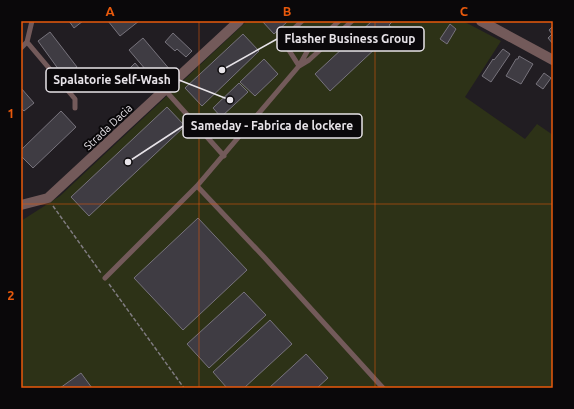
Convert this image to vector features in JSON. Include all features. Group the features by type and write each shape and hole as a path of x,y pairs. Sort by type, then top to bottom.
{"street":[{"name":"Strada Dacia","path":"21,205 48,198 239,21"},
{"path":"481,21 553,60"}],"lane":[{"path":"21,48 28,42 32,21"},
{"path":"299,66 285,44 286,36 302,21"},
{"path":"105,278 197,186 299,66 308,50 339,21"},
{"path":"299,66 309,60 352,21"},
{"path":"28,42 75,99 76,108"},
{"path":"165,90 224,156"},
{"path":"197,186 383,388"}],"path":[{"path":"48,198 184,388"}],"green space":[{"path":"247,21 463,21 501,41 465,97 525,139 537,124 553,135 553,388 21,388 21,221 60,196"}],"building":[{"path":"69,21 83,21 74,28"},
{"path":"108,21 139,21 120,36"},
{"path":"262,21 288,21 274,34"},
{"path":"372,21 393,21 389,25 394,31 330,91 315,74"},
{"path":"450,24 456,29 447,44 440,39"},
{"path":"553,26 553,44 548,38 552,34 549,30"},
{"path":"50,32 77,67 64,77 38,41"},
{"path":"173,33 192,51 186,57 177,49 175,51 165,42"},
{"path":"243,34 259,51 202,106 185,88"},
{"path":"143,38 171,71 157,83 129,50"},
{"path":"503,49 510,54 491,82 482,76 493,59 494,60"},
{"path":"519,56 533,64 521,84 506,76"},
{"path":"264,59 278,74 255,96 240,82"},
{"path":"135,63 152,83 144,90 128,70"},
{"path":"544,73 551,78 543,89 536,84"},
{"path":"239,83 248,92 221,117 213,108"},
{"path":"21,88 34,103 24,111 21,108"},
{"path":"167,107 185,126 89,216 71,197"},
{"path":"61,111 76,127 33,168 21,156 21,150"},
{"path":"198,218 247,270 183,330 134,278"},
{"path":"244,292 266,315 209,368 187,344"},
{"path":"270,320 292,344 244,388 227,388 213,372"},
{"path":"306,354 328,378 317,388 269,388"},
{"path":"81,373 92,388 60,388"}],"place":[{"name":"Flasher Business Group","path":"222,70"},
{"name":"Spalatorie Self-Wash","path":"230,100"},
{"name":"Sameday - Fabrica de lockere","path":"128,162"}]}
